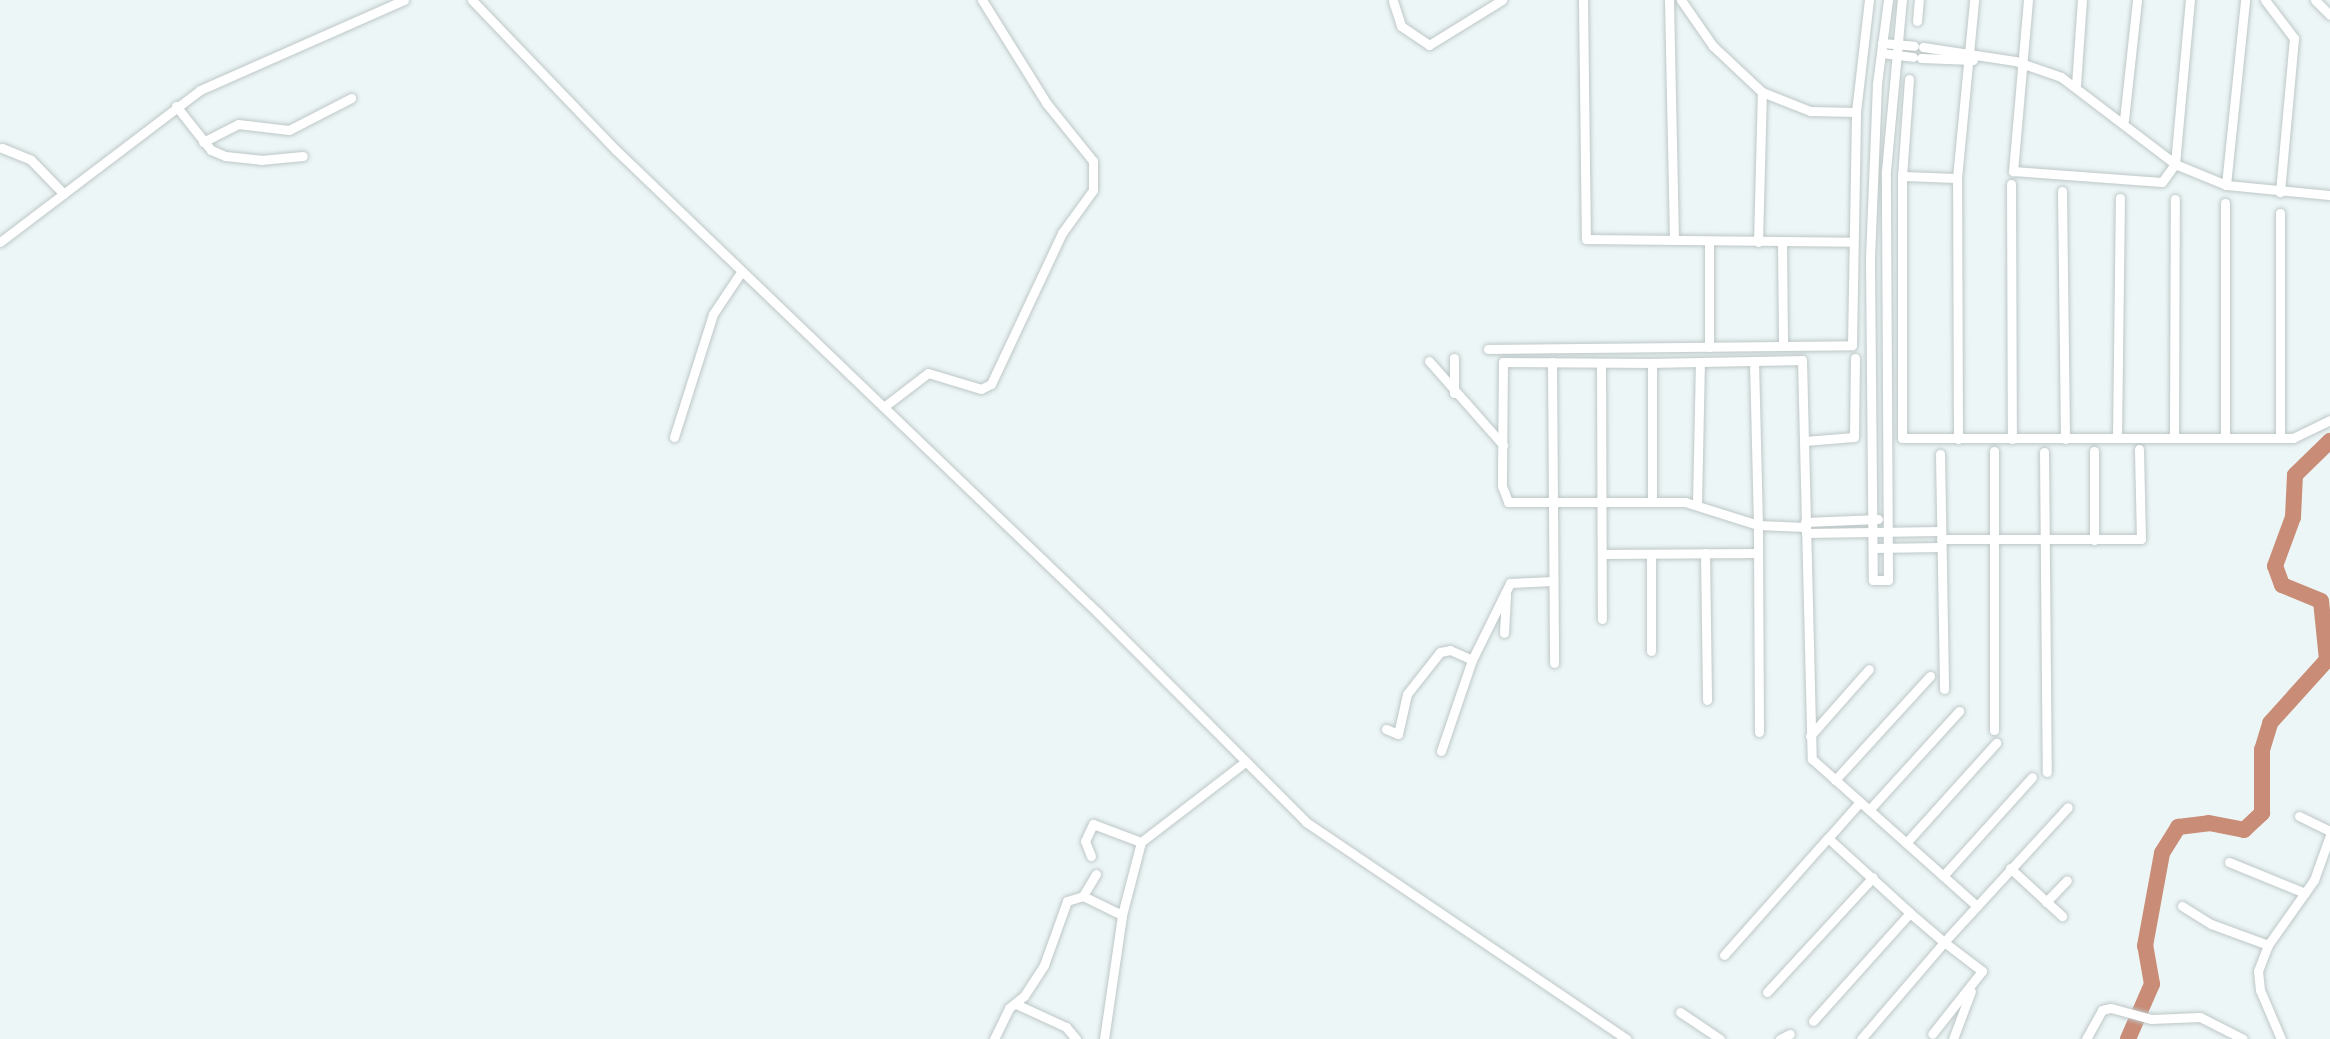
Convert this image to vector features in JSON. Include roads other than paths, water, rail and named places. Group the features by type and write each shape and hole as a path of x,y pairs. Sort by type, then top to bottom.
{"street":[{"path":"0,242 176,106 242,71 404,0"},
{"path":"472,0 741,272 885,406 1306,822 1381,876 1626,1039"},
{"path":"885,406 928,373 981,389 991,384 1062,233 1093,190 1093,161 1047,104 982,0"},
{"path":"1393,1 1401,26 1429,45 1502,0"},
{"path":"1583,0 1586,239 1852,242"},
{"path":"1669,0 1674,240"},
{"path":"1681,0 1713,46 1762,92 1810,111 1856,112"},
{"path":"1488,349 1852,345 1856,112 1869,0"},
{"path":"1888,0 1871,171 1873,580 1888,580 1884,331 1886,171 1902,0"},
{"path":"1917,21 1919,0"},
{"path":"1958,439 1957,178 1974,0"},
{"path":"2028,0 2014,173 2162,182 2175,164 2190,0"},
{"path":"2076,85 2082,0"},
{"path":"2124,120 2137,0"},
{"path":"2226,185 2245,0"},
{"path":"2265,0 2294,38 2280,192"},
{"path":"2315,0 2329,11"},
{"path":"1881,48 1898,44 1921,52"},
{"path":"1881,48 1896,55 1921,52 2023,62 2076,85 2124,120 2175,164 2226,185 2330,195"},
{"path":"1909,79 1902,176 1902,438 2280,438 2307,435 2330,420"},
{"path":"1758,242 1762,92"},
{"path":"203,142 238,124 289,130 351,98"},
{"path":"176,106 211,150 245,160 303,156"},
{"path":"2,148 31,160 64,194"},
{"path":"1871,171 1886,171"},
{"path":"1902,176 1957,178"},
{"path":"2011,184 2012,439"},
{"path":"2062,191 2065,439"},
{"path":"2117,438 2120,198"},
{"path":"2174,438 2175,199"},
{"path":"2225,203 2225,438"},
{"path":"2280,213 2280,438"},
{"path":"1709,241 1709,347"},
{"path":"1782,242 1783,346"},
{"path":"674,437 713,314 741,272"},
{"path":"1870,331 1884,331"},
{"path":"1454,358 1454,393"},
{"path":"1805,441 1854,437 1855,358"},
{"path":"1429,361 1503,445"},
{"path":"1754,361 1759,732"},
{"path":"1977,906 1812,759 1805,527 1804,363 1503,362 1503,445 1508,502 1697,503 1758,525 1805,527 1873,531 1887,531 1941,539 2141,539 2139,449"},
{"path":"1552,362 1554,663"},
{"path":"1697,503 1700,362"},
{"path":"1601,363 1602,619"},
{"path":"1652,363 1652,501"},
{"path":"1870,437 1886,438"},
{"path":"1994,451 1994,730"},
{"path":"2094,451 2094,540"},
{"path":"2044,452 2047,772"},
{"path":"1940,454 1944,689"},
{"path":"1805,527 1887,519"},
{"path":"1873,548 1941,539"},
{"path":"1705,553 1707,700"},
{"path":"1602,554 1758,553"},
{"path":"1651,554 1651,651"},
{"path":"1441,751 1472,660 1510,583 1553,581"},
{"path":"1504,633 1506,591"},
{"path":"1386,729 1398,734 1407,694 1440,652 1450,650 1472,660"},
{"path":"1810,736 1869,669"},
{"path":"1835,780 1930,676"},
{"path":"1869,810 1959,711"},
{"path":"1906,843 1996,743"},
{"path":"1104,1039 1122,915 1141,842 1245,762"},
{"path":"1943,876 2032,777"},
{"path":"1724,955 1860,802"},
{"path":"1861,1039 2010,868 2068,807"},
{"path":"2281,1039 2258,979 2268,945 2305,893 2330,833 2299,816"},
{"path":"1091,856 1085,841 1093,824 1141,842"},
{"path":"1828,838 1910,913 1982,971 1932,1034"},
{"path":"2229,862 2305,893"},
{"path":"2010,868 2062,916"},
{"path":"994,1039 1044,965 1067,901 1083,896 1096,874"},
{"path":"1767,992 1873,877"},
{"path":"2046,902 2067,880"},
{"path":"1083,896 1122,915"},
{"path":"2182,906 2211,924 2268,945"},
{"path":"1813,1021 1910,913"},
{"path":"1953,1039 1975,980"},
{"path":"1016,1004 1029,1014 1066,1027 1076,1039"},
{"path":"2086,1039 2102,1010 2151,1019 2200,1017 2243,1039"},
{"path":"1680,1012 1720,1039"}],"waterway":[{"path":"2128,1039 2152,984 2145,946 2162,853 2178,827 2209,823 2244,830 2262,813 2262,750 2270,723 2327,660 2321,601 2282,585 2275,566 2293,517 2295,475 2330,441"}]}
